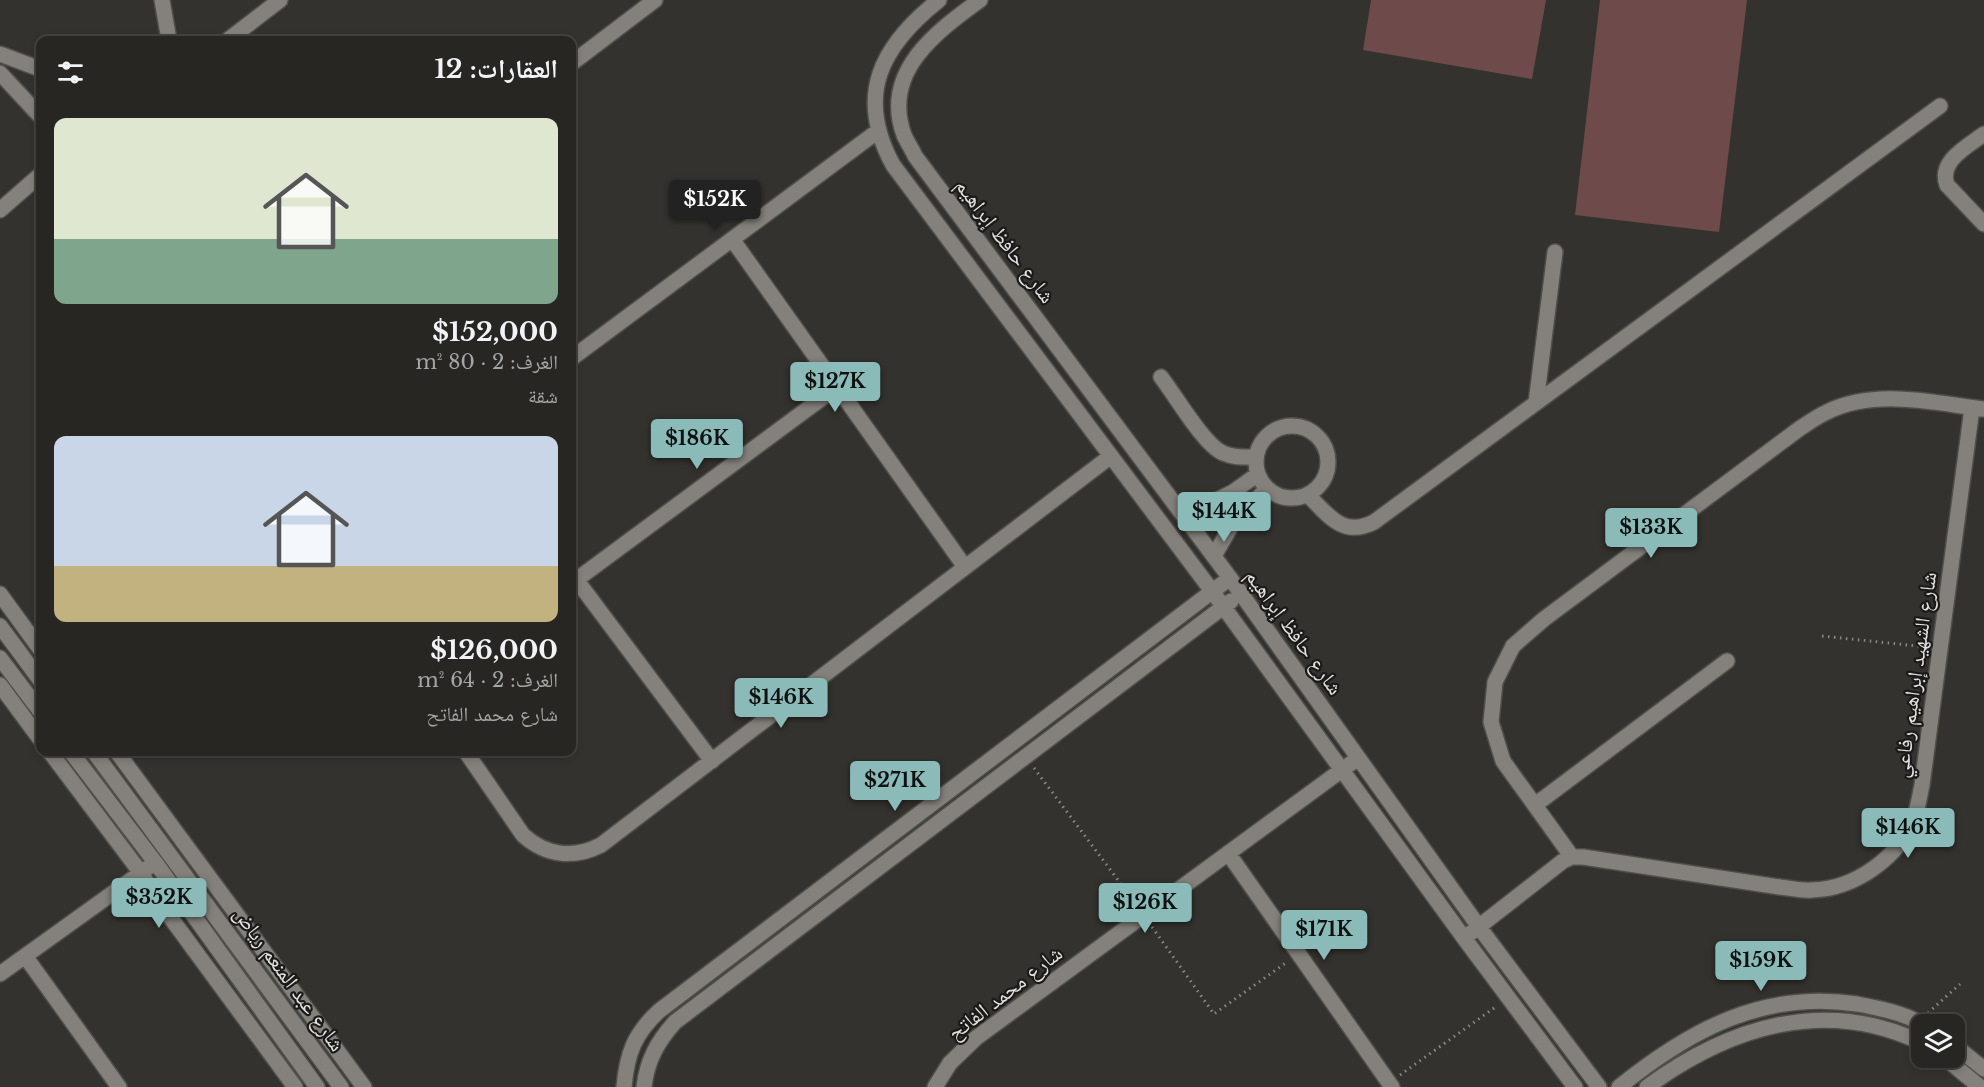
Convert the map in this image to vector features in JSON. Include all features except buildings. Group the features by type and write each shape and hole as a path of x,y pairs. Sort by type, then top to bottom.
{"street":[{"path":"162,0 168,36"},
{"path":"233,36 280,0"},
{"path":"576,60 655,0"},
{"name":"شارع حافظ إبراهيم","path":"939,0 897,40 883,63 876,89 875,116 883,147 893,165 1212,591 1575,1087"},
{"name":"شارع حافظ إبراهيم","path":"980,0 932,36 908,70 901,91 900,112 904,135 915,156 1214,556 1479,927 1599,1087"},
{"path":"0,54 36,68"},
{"path":"0,73 36,112"},
{"path":"1308,495 1335,522 1352,528 1368,525 1941,106"},
{"path":"576,354 878,131"},
{"path":"1984,134 1956,155 1945,169 1944,178 1947,185 1984,224"},
{"path":"0,210 36,178"},
{"path":"732,239 965,567"},
{"path":"1536,403 1555,252"},
{"path":"990,297 1010,283"},
{"path":"1161,376 1211,445 1225,454 1256,457"},
{"path":"576,576 837,387"},
{"path":"1464,938 1563,861 1572,857 1503,761 1491,722 1495,682 1513,646 1553,612 1799,429 1828,411 1860,401 1895,398 1978,408"},
{"name":"شارع الشهيد إبراهيم رفاعي","path":"1572,857 1813,890 1845,884 1875,869 1898,846 1914,817 1922,785 1940,649 1978,408"},
{"path":"1293,426 1310,431 1323,443 1328,468 1321,484 1308,495 1299,498 1282,497 1267,489 1257,474 1256,457 1263,441 1276,430 1293,426"},
{"path":"469,756 523,835 540,848 560,854 582,853 601,845 1110,456"},
{"path":"1179,510 1217,500 1233,492 1257,474"},
{"path":"1214,556 1234,521 1267,489"},
{"path":"624,1087 626,1064 638,1035 647,1022 1230,578"},
{"path":"576,580 712,761"},
{"path":"644,1087 645,1073 652,1054 675,1022 1241,593"},
{"path":"0,594 36,644"},
{"path":"0,626 36,675"},
{"path":"0,658 36,706"},
{"path":"1535,805 1727,661"},
{"path":"0,685 36,734"},
{"path":"53,756 141,873 162,906 295,1087"},
{"name":"شارع عبد المنعم رياض","path":"74,756 155,862 317,1087"},
{"name":"شارع عبد المنعم رياض","path":"97,756 341,1087"},
{"path":"120,756 364,1087"},
{"name":"شارع محمد الفاتح","path":"936,1087 950,1063 976,1038 1358,757"},
{"path":"0,974 185,842"},
{"path":"1228,853 1391,1085"},
{"path":"26,956 119,1087"},
{"path":"677,998 687,1013"},
{"path":"1619,1087 1674,1046 1709,1026 1748,1012 1790,1003 1833,1001 1876,1007 1911,1020"},
{"path":"1647,1087 1672,1068 1733,1038 1798,1021 1833,1019 1869,1024 1911,1038"},
{"path":"324,1063 339,1051"},
{"path":"1965,1054 1984,1069"},
{"path":"1958,1068 1980,1087"}],"path":[{"path":"1822,636 1940,649"},
{"path":"1026,757 1144,915 1214,1014 1298,954"},
{"path":"1929,1014 1960,984"},
{"path":"1391,1085 1508,998"}],"shaded area":[{"path":"1371,0 1546,0 1532,79 1363,50"},
{"path":"1600,0 1747,0 1719,232 1575,215"}]}
